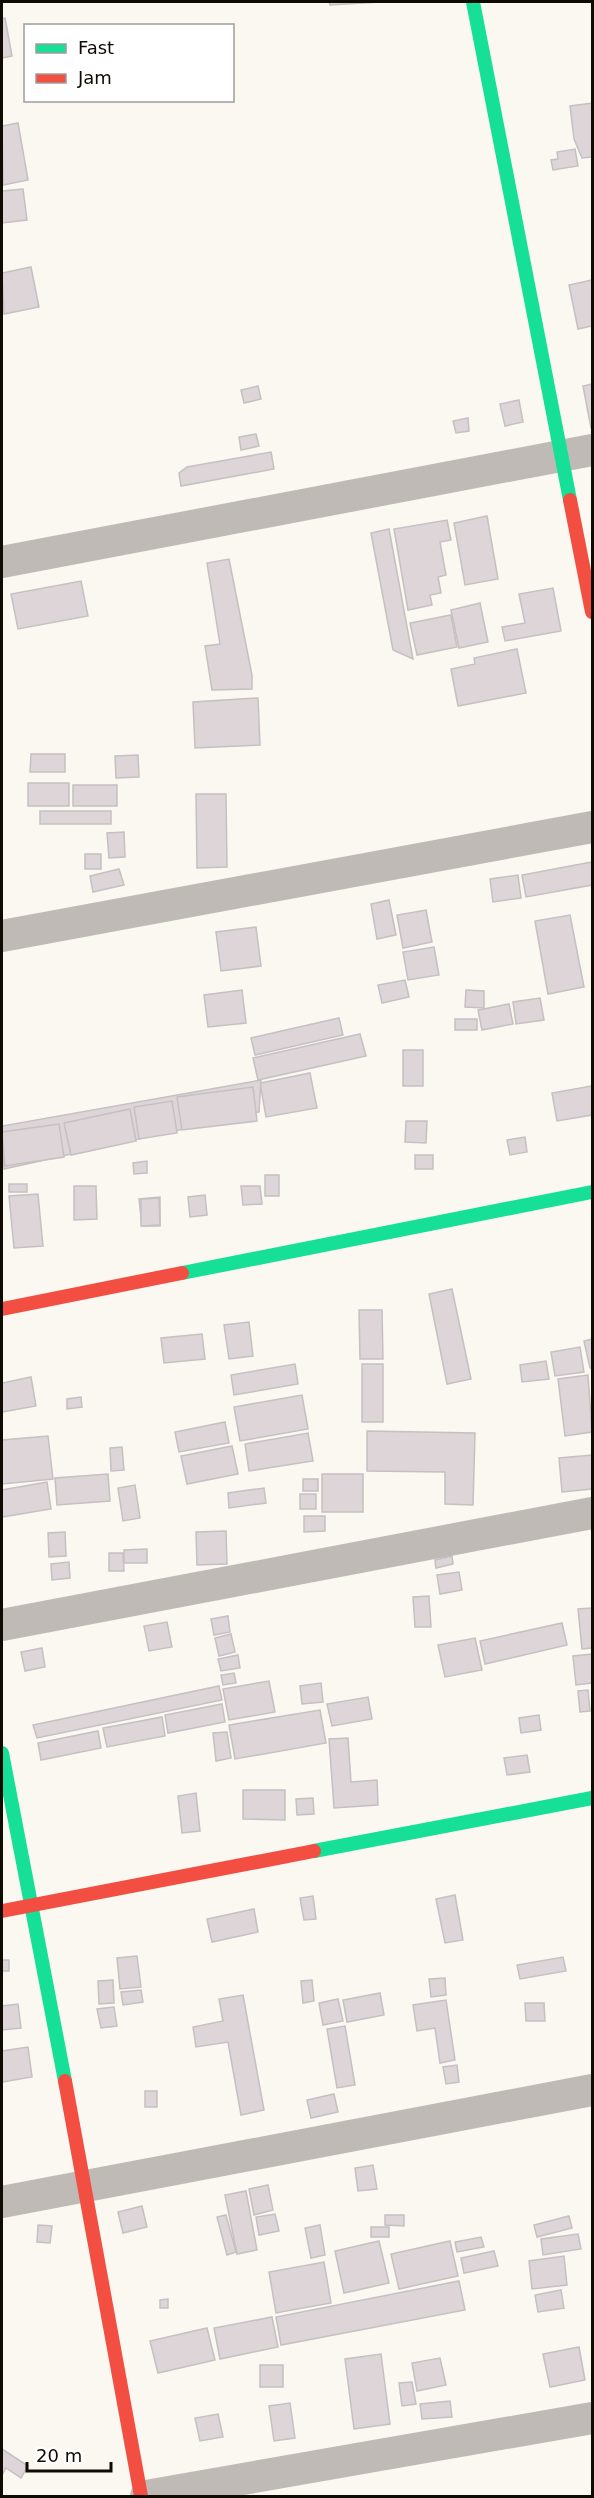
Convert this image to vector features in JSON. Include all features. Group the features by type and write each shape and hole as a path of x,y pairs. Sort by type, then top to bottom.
{"street":[{"path":"473,2 578,453 592,612"},
{"path":"2,562 578,453"},
{"path":"2,936 592,827"},
{"path":"2,1309 592,1192"},
{"path":"2,1625 592,1513"},
{"path":"2,1753 33,1906 141,2496"},
{"path":"2,1911 592,1798"},
{"path":"2,2202 592,2090"},
{"path":"146,2496 592,2418"}],"building":[{"path":"329,2 380,2 330,5"},
{"path":"5,18 12,56 2,58 2,19"},
{"path":"592,103 592,157 582,158 574,139 570,106"},
{"path":"18,123 28,180 3,185 2,126"},
{"path":"575,149 578,166 553,170 551,160 558,159 557,152"},
{"path":"23,189 27,220 2,223 2,191"},
{"path":"31,267 39,307 4,314 2,273"},
{"path":"592,280 592,326 578,329 569,285"},
{"path":"592,384 592,428 591,428 583,386"},
{"path":"258,386 261,399 244,403 241,390"},
{"path":"519,400 523,422 505,426 500,404"},
{"path":"468,418 469,431 456,433 453,421"},
{"path":"256,434 259,446 241,450 239,437"},
{"path":"271,452 274,469 181,486 179,473 187,467"},
{"path":"487,516 498,579 465,585 454,523"},
{"path":"447,520 451,540 440,542 446,575 438,577 441,593 430,595 432,605 408,610 394,529"},
{"path":"389,529 413,659 393,650 371,533"},
{"path":"229,559 252,675 252,689 212,690 205,646 220,644 207,563"},
{"path":"81,581 88,616 18,629 11,594"},
{"path":"553,588 561,631 505,641 502,627 525,623 519,594"},
{"path":"480,603 488,642 459,648 451,610"},
{"path":"451,615 457,647 417,655 410,623"},
{"path":"517,649 526,693 458,706 451,669 475,664 474,658"},
{"path":"258,698 260,745 195,748 193,702"},
{"path":"31,754 65,754 65,772 30,772"},
{"path":"138,755 139,777 116,778 115,756"},
{"path":"28,783 69,783 69,806 28,806"},
{"path":"73,785 117,785 117,806 73,806"},
{"path":"196,794 226,794 227,867 197,868"},
{"path":"40,811 111,811 111,824 40,824"},
{"path":"124,832 125,857 109,858 107,833"},
{"path":"85,854 101,854 101,869 85,869"},
{"path":"592,862 592,885 526,897 522,875"},
{"path":"119,869 124,885 93,892 90,876"},
{"path":"518,875 521,898 493,902 490,879"},
{"path":"389,900 396,935 377,939 371,904"},
{"path":"426,910 432,942 403,948 397,915"},
{"path":"570,915 584,987 548,994 535,921"},
{"path":"256,927 261,966 221,971 216,932"},
{"path":"434,947 439,975 408,980 403,952"},
{"path":"405,980 409,997 382,1003 378,985"},
{"path":"242,990 246,1023 208,1027 204,995"},
{"path":"466,990 484,991 484,1008 465,1007"},
{"path":"540,998 544,1020 516,1024 513,1002"},
{"path":"509,1004 513,1024 482,1030 478,1010"},
{"path":"339,1018 343,1035 255,1055 251,1038"},
{"path":"455,1019 477,1019 477,1030 455,1030"},
{"path":"360,1034 366,1056 258,1080 253,1058"},
{"path":"403,1050 423,1050 423,1086 403,1086"},
{"path":"310,1073 317,1108 266,1117 260,1083"},
{"path":"261,1080 259,1112 4,1169 2,1126"},
{"path":"592,1086 592,1115 557,1121 552,1093"},
{"path":"253,1087 257,1121 182,1130 177,1097"},
{"path":"172,1101 177,1133 139,1139 134,1107"},
{"path":"130,1109 136,1141 71,1155 64,1123"},
{"path":"406,1121 427,1121 426,1143 405,1142"},
{"path":"59,1124 64,1157 5,1166 2,1132"},
{"path":"525,1137 527,1152 510,1155 507,1140"},
{"path":"415,1155 433,1155 433,1169 415,1169"},
{"path":"147,1161 147,1173 134,1174 133,1163"},
{"path":"265,1175 279,1175 279,1196 265,1196"},
{"path":"9,1184 27,1184 27,1192 9,1192"},
{"path":"74,1186 96,1186 97,1219 74,1220"},
{"path":"241,1186 260,1186 262,1204 243,1205"},
{"path":"38,1194 43,1246 14,1248 9,1196"},
{"path":"205,1195 207,1215 190,1217 188,1197"},
{"path":"160,1197 160,1226 142,1226 139,1199"},
{"path":"159,1198 160,1225 141,1226 141,1199"},
{"path":"452,1289 471,1379 447,1384 429,1294"},
{"path":"359,1310 382,1310 383,1359 360,1359"},
{"path":"249,1322 253,1356 229,1359 224,1325"},
{"path":"202,1334 205,1359 164,1363 161,1338"},
{"path":"592,1339 592,1368 590,1368 584,1341"},
{"path":"580,1347 584,1372 555,1376 551,1352"},
{"path":"546,1361 549,1379 522,1382 520,1365"},
{"path":"295,1364 298,1384 234,1395 231,1375"},
{"path":"362,1364 383,1364 383,1422 362,1422"},
{"path":"588,1375 592,1432 565,1436 558,1379"},
{"path":"31,1377 36,1406 2,1412 2,1383"},
{"path":"302,1395 308,1429 240,1441 234,1407"},
{"path":"81,1397 82,1407 67,1409 67,1399"},
{"path":"225,1422 229,1443 179,1452 175,1432"},
{"path":"367,1431 475,1433 473,1505 445,1504 445,1472 367,1471"},
{"path":"308,1433 313,1461 249,1471 245,1444"},
{"path":"48,1436 53,1479 2,1484 2,1440"},
{"path":"232,1446 238,1474 187,1484 181,1456"},
{"path":"122,1447 124,1470 111,1471 110,1448"},
{"path":"592,1455 592,1489 562,1492 559,1458"},
{"path":"108,1474 110,1501 57,1505 55,1478"},
{"path":"322,1474 363,1474 363,1512 322,1512"},
{"path":"303,1479 318,1479 318,1491 303,1491"},
{"path":"47,1482 51,1509 2,1517 2,1490"},
{"path":"135,1485 140,1518 123,1521 118,1488"},
{"path":"264,1488 266,1503 229,1508 228,1493"},
{"path":"300,1494 316,1494 316,1509 300,1509"},
{"path":"304,1516 325,1516 325,1531 304,1532"},
{"path":"226,1531 227,1564 197,1565 196,1532"},
{"path":"65,1532 66,1556 49,1557 48,1533"},
{"path":"147,1549 147,1563 124,1563 124,1550"},
{"path":"109,1553 123,1553 124,1571 109,1571"},
{"path":"452,1556 453,1564 436,1568 435,1560"},
{"path":"69,1562 70,1578 52,1580 51,1564"},
{"path":"459,1572 462,1590 440,1594 437,1575"},
{"path":"429,1596 431,1627 415,1627 413,1597"},
{"path":"592,1608 592,1648 582,1649 578,1609"},
{"path":"228,1616 230,1632 214,1635 211,1619"},
{"path":"167,1622 172,1647 149,1651 144,1626"},
{"path":"562,1623 567,1645 485,1664 480,1641"},
{"path":"231,1634 235,1652 219,1656 215,1638"},
{"path":"475,1638 482,1670 445,1677 438,1645"},
{"path":"42,1648 45,1667 25,1671 21,1652"},
{"path":"592,1654 592,1683 576,1685 573,1656"},
{"path":"238,1655 240,1668 221,1671 218,1659"},
{"path":"234,1673 236,1683 223,1685 221,1675"},
{"path":"269,1681 275,1712 229,1720 223,1689"},
{"path":"321,1683 323,1702 302,1704 300,1686"},
{"path":"219,1686 222,1700 37,1738 33,1725"},
{"path":"588,1690 590,1711 580,1712 578,1691"},
{"path":"368,1697 372,1719 332,1726 327,1704"},
{"path":"222,1704 225,1722 168,1733 165,1715"},
{"path":"320,1710 326,1743 235,1759 229,1725"},
{"path":"539,1715 541,1730 521,1733 519,1718"},
{"path":"162,1717 165,1736 107,1747 103,1728"},
{"path":"98,1731 101,1748 41,1760 38,1743"},
{"path":"227,1732 231,1758 216,1761 213,1733"},
{"path":"348,1738 351,1782 377,1780 378,1805 334,1808 329,1739"},
{"path":"527,1755 530,1772 507,1775 504,1758"},
{"path":"243,1790 285,1790 285,1820 243,1819"},
{"path":"196,1793 200,1831 182,1833 178,1796"},
{"path":"313,1798 314,1814 297,1815 296,1799"},
{"path":"455,1895 463,1940 445,1943 436,1899"},
{"path":"313,1896 316,1919 304,1920 300,1898"},
{"path":"254,1909 258,1932 212,1942 207,1919"},
{"path":"137,1956 141,1987 120,1989 117,1958"},
{"path":"563,1957 566,1971 520,1979 517,1965"},
{"path":"2,1960 9,1960 9,1971 2,1971"},
{"path":"445,1978 446,1995 431,1997 429,1979"},
{"path":"113,1980 114,2003 99,2004 98,1981"},
{"path":"312,1980 314,2001 303,2003 301,1981"},
{"path":"141,1990 143,2002 123,2005 121,1992"},
{"path":"380,1993 384,2015 347,2022 343,2000"},
{"path":"243,1995 264,2110 241,2115 228,2042 196,2047 193,2027 223,2021 219,1999"},
{"path":"338,1999 343,2021 323,2025 319,2003"},
{"path":"446,2000 455,2060 440,2063 435,2028 417,2031 413,2005"},
{"path":"525,2003 544,2003 545,2021 526,2021"},
{"path":"18,2004 21,2028 2,2030 2,2006"},
{"path":"114,2007 117,2026 101,2028 97,2009"},
{"path":"345,2026 355,2085 337,2088 327,2029"},
{"path":"28,2047 32,2077 2,2082 2,2051"},
{"path":"457,2065 459,2082 446,2084 443,2067"},
{"path":"145,2091 157,2091 157,2107 145,2107"},
{"path":"334,2094 338,2112 311,2118 307,2100"},
{"path":"373,2165 377,2189 358,2191 355,2168"},
{"path":"268,2185 273,2210 254,2215 249,2189"},
{"path":"246,2191 257,2250 237,2254 225,2195"},
{"path":"142,2206 147,2227 123,2233 118,2212"},
{"path":"275,2214 279,2231 259,2235 256,2217"},
{"path":"226,2215 236,2252 227,2255 217,2217"},
{"path":"385,2215 404,2215 404,2226 385,2225"},
{"path":"569,2216 572,2228 537,2237 534,2225"},
{"path":"38,2225 52,2226 50,2243 37,2242"},
{"path":"320,2225 325,2255 311,2258 305,2228"},
{"path":"371,2227 389,2227 389,2237 371,2237"},
{"path":"578,2234 581,2249 543,2255 541,2239"},
{"path":"481,2237 484,2247 457,2252 455,2242"},
{"path":"379,2241 389,2283 344,2293 335,2251"},
{"path":"450,2241 458,2276 399,2289 391,2254"},
{"path":"494,2251 498,2266 464,2273 461,2258"},
{"path":"564,2256 567,2285 532,2289 529,2261"},
{"path":"324,2262 331,2303 276,2313 269,2272"},
{"path":"459,2281 465,2310 281,2345 276,2317"},
{"path":"561,2290 564,2308 538,2312 535,2295"},
{"path":"168,2299 168,2308 160,2308 160,2300"},
{"path":"272,2317 278,2347 220,2359 214,2328"},
{"path":"207,2328 215,2360 158,2373 150,2341"},
{"path":"579,2347 585,2380 550,2387 543,2354"},
{"path":"381,2354 390,2424 354,2429 345,2359"},
{"path":"440,2358 446,2385 417,2391 412,2363"},
{"path":"260,2365 283,2365 283,2387 260,2387"},
{"path":"412,2382 416,2404 402,2406 399,2383"},
{"path":"450,2401 452,2417 422,2419 420,2404"},
{"path":"290,2403 295,2438 274,2441 269,2406"},
{"path":"218,2414 223,2437 200,2441 195,2418"},
{"path":"2,2449 28,2466 21,2478 6,2468 2,2475"}],"traffic: fast":[{"path":"473,2 570,500"},
{"path":"182,1273 592,1192"},
{"path":"2,1753 65,2081"},
{"path":"314,1851 592,1798"}],"traffic: jam":[{"path":"570,500 592,612"},
{"path":"2,1309 182,1273"},
{"path":"2,1911 314,1851"},
{"path":"65,2081 141,2496"}]}
